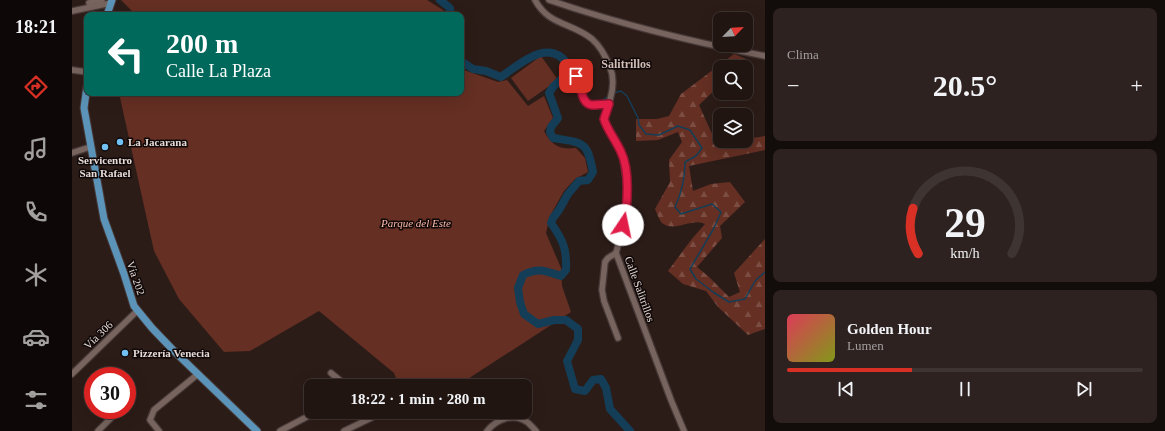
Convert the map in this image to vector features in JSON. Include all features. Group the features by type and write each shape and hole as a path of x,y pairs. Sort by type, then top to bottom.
{"main road":[{"path":"108,12 111,1"},
{"name":"Vía 202","path":"86,96 84,108 104,219 134,306 152,328 257,431"}],"street":[{"path":"72,11 89,3 102,0"},
{"name":"Calle Salitrillos","path":"535,0 540,9 546,15 555,21 575,29 591,39 599,47 611,68 613,79 612,90 610,102 604,119 622,153 625,164 628,195 627,212 616,253 684,431"},
{"path":"549,0 578,10 716,47 765,56"},
{"path":"89,3 111,1"},
{"path":"72,70 84,72"},
{"path":"576,76 579,80 584,100 587,103 591,105 610,102"},
{"path":"72,153 90,147"},
{"path":"616,253 605,262 602,290 604,301 618,338"},
{"name":"Vía 306","path":"72,374 137,311"},
{"path":"331,373 338,379"},
{"path":"159,431 150,420 154,410 198,374"},
{"path":"280,431 304,418"},
{"path":"487,431 494,423 502,419 511,418 520,419 527,422 536,431"},
{"path":"98,431 110,419"},
{"path":"344,431 369,419"}],"green space":[{"path":"121,0 427,0 443,10 443,12 133,12"},
{"path":"734,54 746,59 746,60 726,60"},
{"path":"541,56 558,80 528,101 511,78"},
{"name":"Parque del Este","path":"464,70 498,82 507,80 528,106 544,96 553,118 544,131 547,136 557,146 576,148 585,158 588,172 575,179 564,191 550,216 546,233 561,268 562,286 571,312 468,379 396,379 394,373 319,311 250,351 224,352 179,299 154,251 120,96 464,96"},
{"path":"713,70 713,92 699,105 713,136 713,148 753,148 753,138 765,136 765,150 689,166 693,191 711,184 730,182 745,202 720,226 722,238 697,267 729,297 740,292 734,273 765,239 765,329 748,335 718,307 706,291 683,284 668,271 705,224 695,222 678,226 667,226 661,222 655,209 670,182 669,160 682,142 678,132 658,140 636,141 636,119 657,119 669,116 681,94"}],"waterway":[{"path":"440,0 450,8 450,12"},
{"path":"464,63 473,69 486,71 501,77 526,59 544,53 553,53 561,57 569,66 568,73 553,87 549,93 558,118 551,127 550,132 553,138 571,141 586,148 593,172 588,180 579,181 568,194 551,223 559,235 565,250 566,270 561,276 538,270 523,275 518,288 520,302 524,314 538,324 554,320 566,320 578,329 578,340 567,361 575,389 585,391 593,380 601,379 606,388 610,409 630,431"},
{"path":"569,66 578,67 581,73 587,99 595,102"},
{"path":"613,93 621,91 627,96 638,118 639,125 646,134 659,135 678,126 690,130 702,148 696,156 685,162 683,185 675,207 681,214 712,204 721,212 714,228 690,269 696,279 729,302 745,299 755,281 765,272"},
{"path":"600,102 610,95"}],"place":[{"name":"La Jacarana","path":"120,142"},
{"name":"Servicentro San Rafael","path":"105,147"},
{"name":"Pizzería Venecia","path":"125,353"}],"district":[{"name":"Salitrillos","path":"626,64"}],"route":[{"path":"576,76 579,80 584,100 587,103 591,105 609,104 604,119 622,153 625,164 628,195 627,212 623,225"}]}
